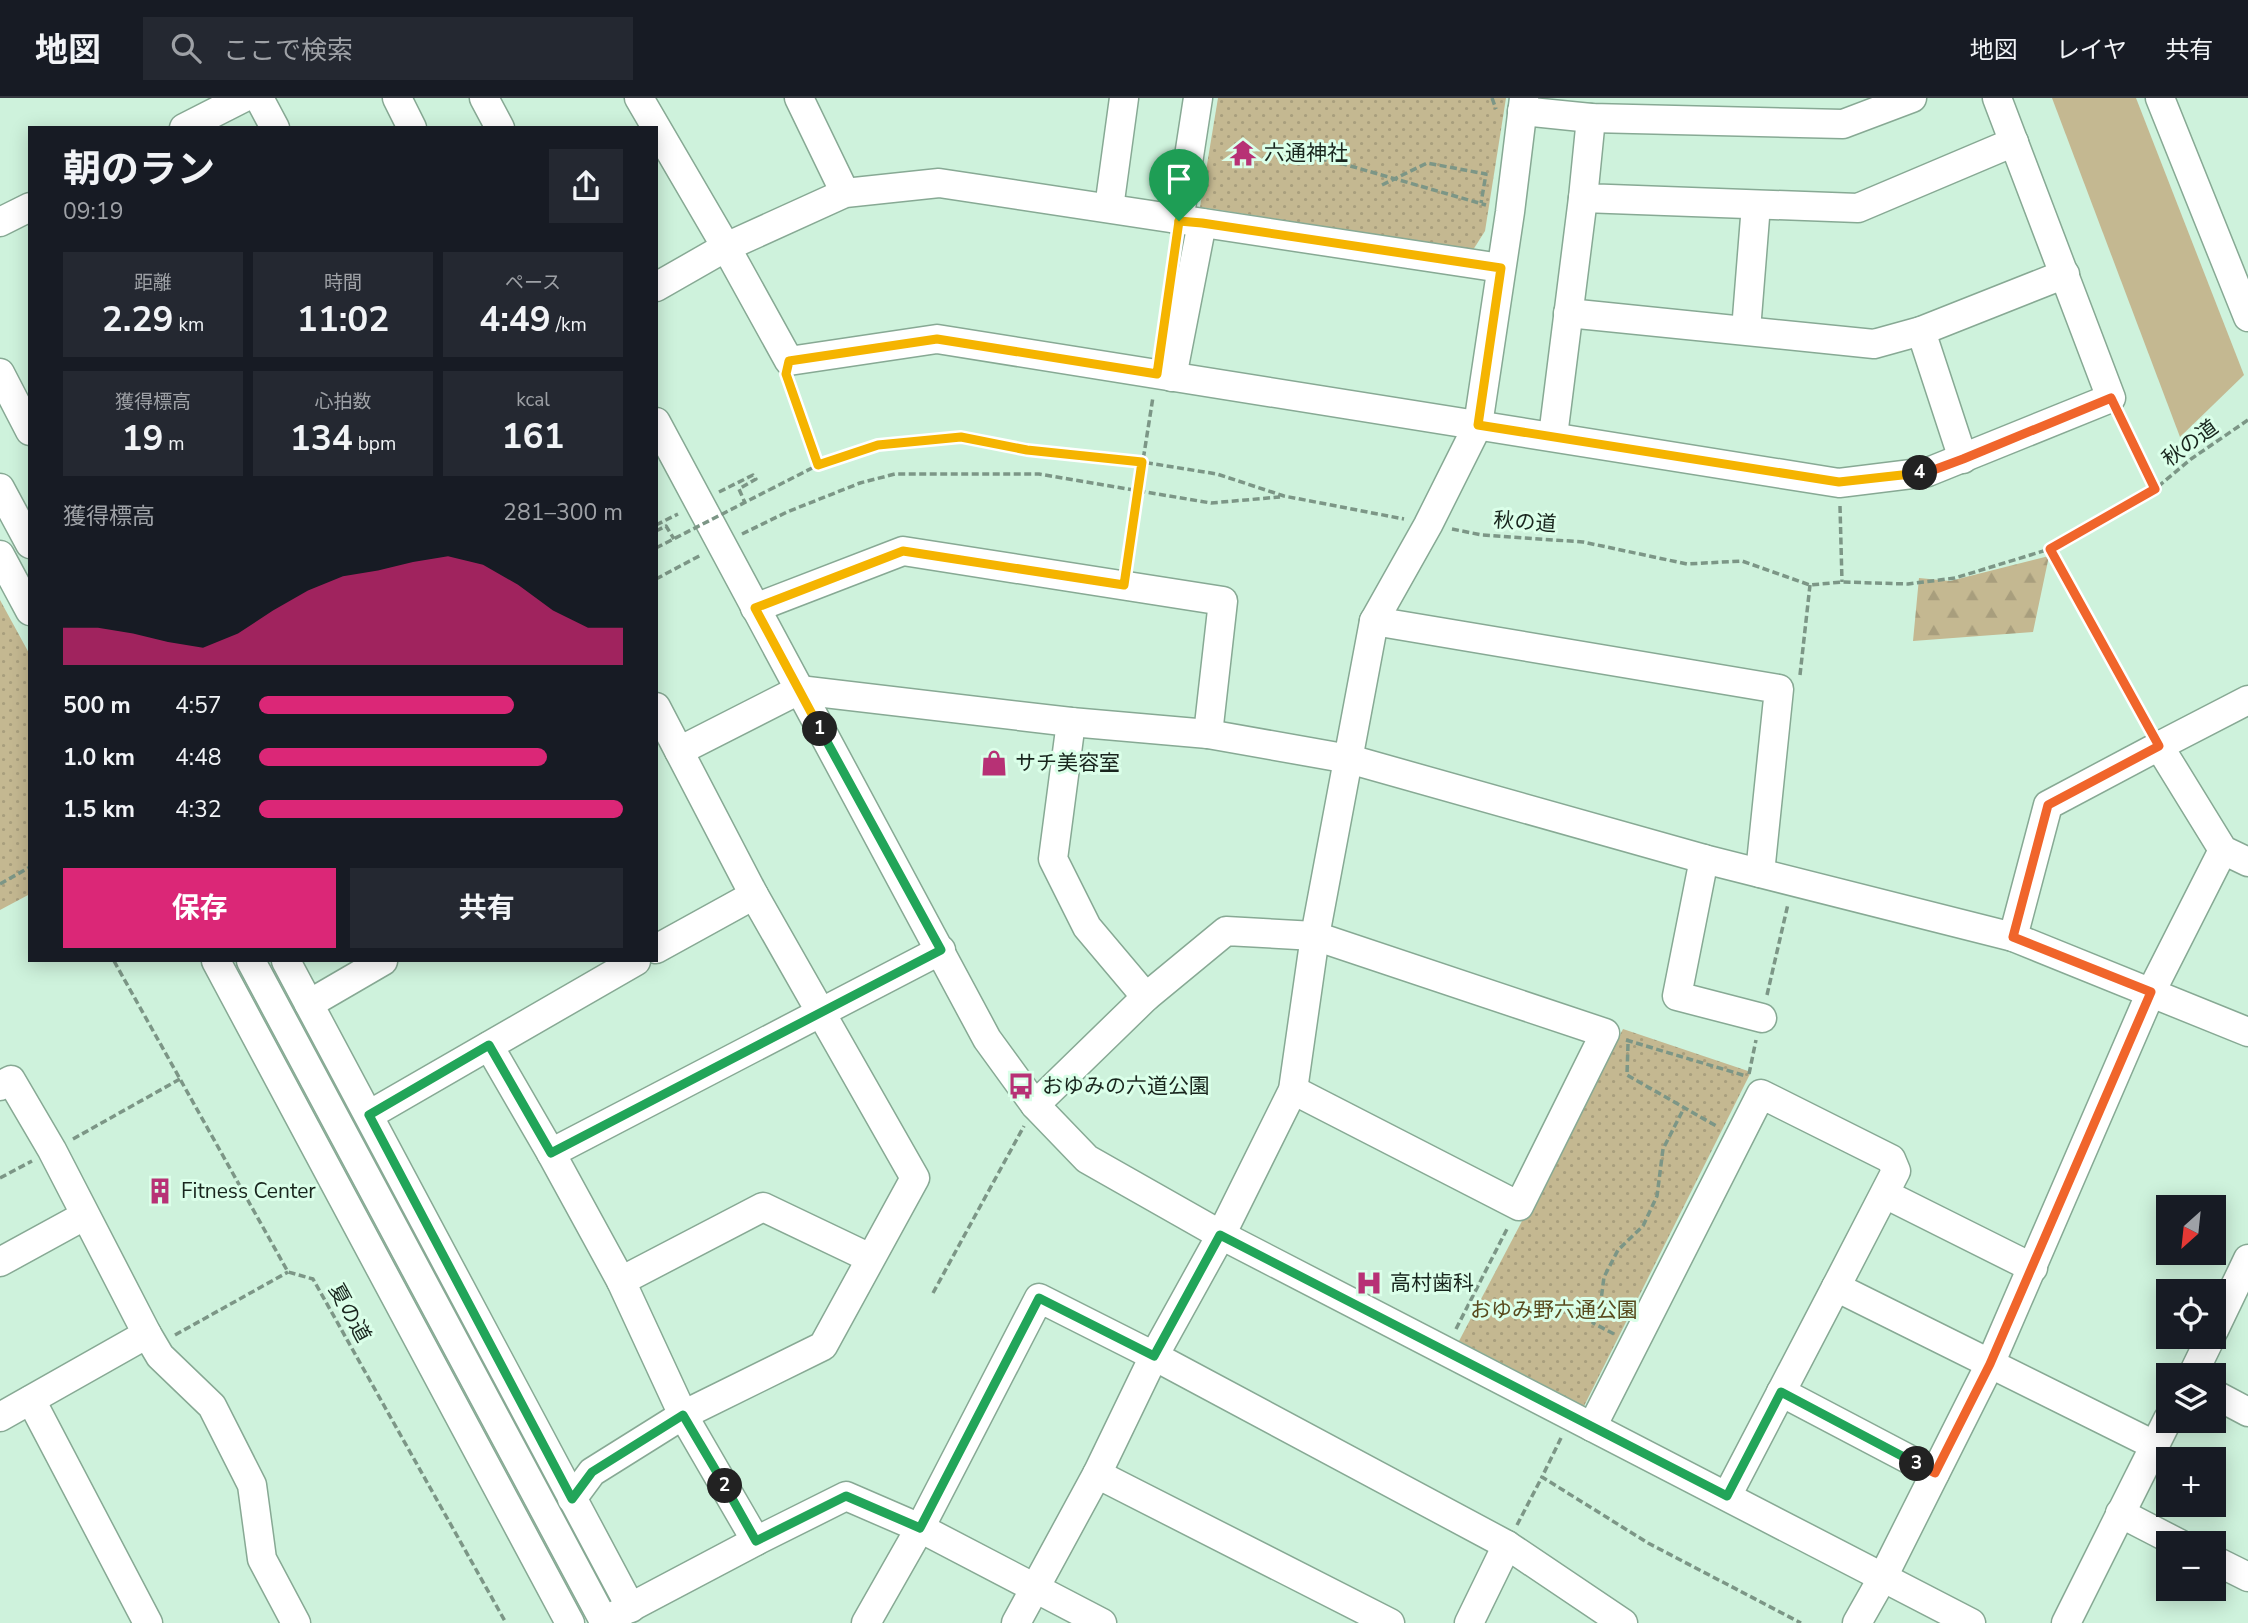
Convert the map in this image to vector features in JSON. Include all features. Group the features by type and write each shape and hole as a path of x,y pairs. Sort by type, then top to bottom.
{"street":[{"path":"188,126 243,98"},
{"path":"259,98 274,126"},
{"path":"397,98 411,126"},
{"path":"484,98 499,126"},
{"path":"639,98 655,126"},
{"path":"799,98 845,193"},
{"path":"1109,208 1124,98"},
{"path":"1165,375 1190,222 1198,98"},
{"path":"1016,1623 1097,1474 1154,1356 1220,1235 1293,1090 1315,936 1374,621 1429,525 1478,425 1510,212 1523,104 1591,118 1843,124 1912,98"},
{"path":"658,131 789,361 937,339 1839,482 1928,472 2111,398 1997,98"},
{"path":"2160,98 2248,317"},
{"path":"1553,436 1591,118"},
{"path":"1583,198 1857,208 2014,142"},
{"path":"658,287 726,247 845,193 939,183 1501,268"},
{"path":"1746,330 1756,205"},
{"path":"0,222 28,207"},
{"path":"1568,313 1874,344 1921,331 2065,274"},
{"path":"1921,331 1963,459"},
{"path":"0,373 28,427"},
{"path":"658,426 988,1039 1035,1105 1087,1159 1220,1235 1971,1623"},
{"path":"0,488 28,540"},
{"path":"755,608 903,551 1223,601 1208,734"},
{"path":"0,555 28,607"},
{"path":"1374,621 1779,689 1760,873"},
{"path":"679,751 799,690 1071,722 1208,734 1349,759 1704,859 2013,937 2248,1032"},
{"path":"2013,937 2048,805 2248,700"},
{"path":"572,1499 592,1472 683,1415 823,1346 915,1178 754,895 658,711"},
{"path":"1071,722 1053,859 1087,927 1146,997"},
{"path":"2159,746 2223,850 2248,863"},
{"path":"1857,1623 1884,1577 1990,1364 2151,992 2223,850"},
{"path":"1704,859 1676,996 1762,1018"},
{"path":"658,948 754,895"},
{"path":"1035,1105 1146,997 1226,930 1315,936 1616,1037 1519,1206 1293,1090"},
{"path":"551,1153 941,950"},
{"path":"217,962 570,1623"},
{"path":"252,962 605,1622 846,1496 920,1528 1102,1623"},
{"path":"287,962 631,1608"},
{"path":"309,1004 381,962"},
{"path":"369,1115 634,962"},
{"path":"489,1045 621,1281 683,1415 756,1541"},
{"path":"0,1086 11,1080 52,1150 84,1216 160,1356 212,1406 252,1485 262,1559 290,1621"},
{"path":"1582,1422 1633,1345 1761,1094 1891,1159 1896,1171 1885,1194 1727,1496"},
{"path":"1885,1194 2033,1268"},
{"path":"621,1281 763,1207 870,1258"},
{"path":"0,1262 84,1216"},
{"path":"2226,1305 2248,1259"},
{"path":"1836,1287 2154,1445"},
{"path":"866,1623 920,1528 1039,1298 1154,1356 1507,1545 1623,1623"},
{"path":"0,1417 151,1340"},
{"path":"1781,1392 1935,1473"},
{"path":"2226,1400 2248,1412"},
{"path":"30,1401 148,1623"},
{"path":"2066,1623 2160,1433"},
{"path":"1097,1474 1390,1623"},
{"path":"2120,1513 2156,1532"},
{"path":"1469,1623 1507,1545"},
{"path":"2226,1566 2248,1577"}],"path":[{"path":"1278,154 1333,161 1510,212"},
{"path":"1382,185 1427,163 1486,174 1481,204"},
{"path":"789,361 786,374 818,465"},
{"path":"1124,585 1142,462 1165,375"},
{"path":"2111,398 2155,489"},
{"name":"秋の道","path":"658,547 818,465 878,445 961,437 1027,450 1142,462 1217,474 1284,496 1482,535 1583,542 1687,564 1742,561 1810,585 1842,582 1908,584 1955,578 2050,549 2155,489 2191,459 2248,421"},
{"path":"658,578 787,512 860,483 895,474 1039,474 1212,503 1284,496"},
{"path":"698,503 753,475 756,479 739,489 745,503"},
{"path":"1839,482 1842,582"},
{"path":"658,530 666,526 674,539"},
{"path":"2050,549 2159,746"},
{"path":"1,883 28,868"},
{"path":"115,962 288,1272 151,1340"},
{"path":"1616,1037 1748,1077"},
{"path":"1616,1037 1627,1075 1738,1139"},
{"path":"0,1178 180,1079"},
{"path":"933,1293 1035,1105"},
{"path":"1633,1345 1593,1323 1600,1308 1604,1277 1618,1250 1643,1226 1657,1196 1663,1149 1684,1108"},
{"path":"1444,1351 1519,1206"},
{"name":"夏の道","path":"288,1272 313,1279 506,1623"},
{"path":"1507,1545 1542,1477 1582,1422"},
{"path":"1542,1477 1648,1543 1801,1623"}],"green space":[{"path":"1218,98 1506,98 1485,231 1473,250 1200,207"},
{"path":"2052,98 2136,98 2244,375 2180,437"},
{"path":"2049,556 2033,632 1913,641 1919,578 1950,581"},
{"path":"0,600 28,651 28,895 0,910"},
{"name":"おゆみ野六通公園","path":"1623,1029 1751,1072 1584,1406 1459,1341"}],"place":[{"name":"六通神社","path":"1243,153"},
{"name":"サチ美容室","path":"994,763"},
{"name":"おゆみの六道公園","path":"1021,1086"},
{"name":"Fitness Center","path":"160,1191"},
{"name":"高村歯科","path":"1369,1283"}],"route":[{"path":"1179,221 1501,268 1478,425 1839,482 1928,472 2111,398 2155,489 2050,549 2159,746 2048,805 2013,937 2151,992 1990,1364 1935,1473 1781,1392 1727,1496 1220,1235 1154,1356 1039,1298 920,1528 846,1496 756,1541 683,1415 592,1472 572,1499 369,1115 489,1045 551,1153 941,950 755,608 903,551 1124,585 1142,462 1027,450 961,437 878,445 818,465 786,374 789,361 937,339 1157,374 1179,221"}]}
